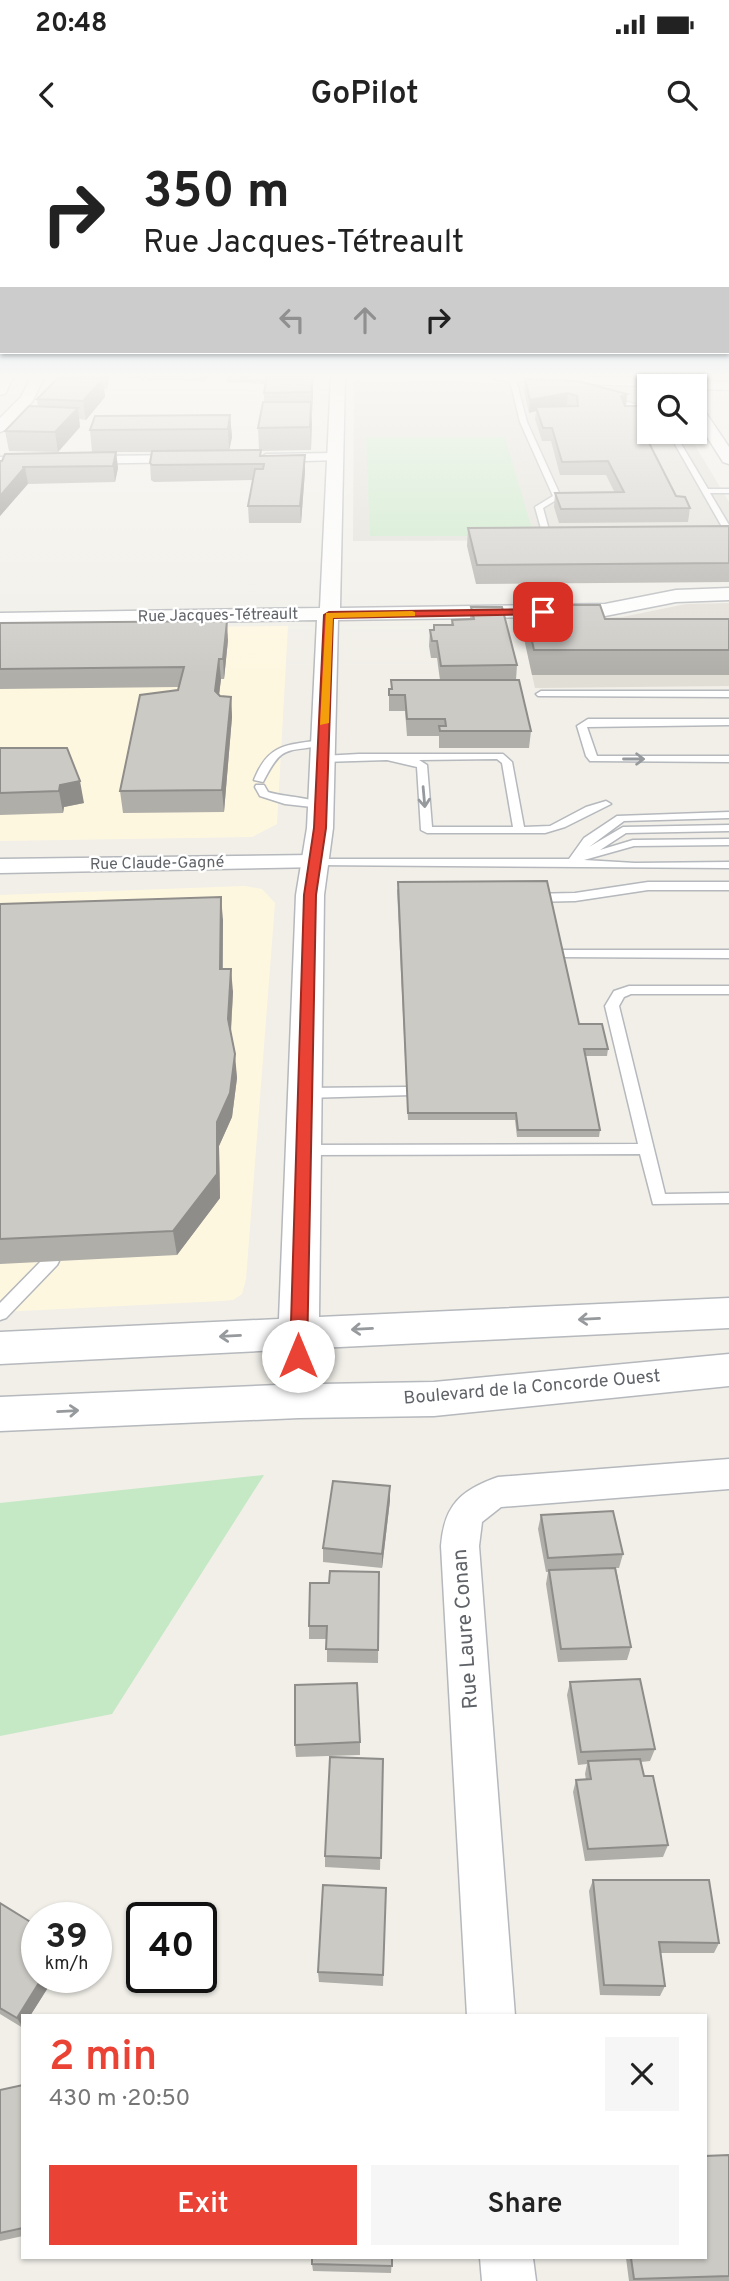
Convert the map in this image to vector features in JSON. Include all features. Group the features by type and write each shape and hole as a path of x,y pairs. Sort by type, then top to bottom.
{"street":[{"path":"299,1401 298,1333 304,1093 313,862 320,828 335,476"},
{"name":"Rue Jacques-Tétreault","path":"0,619 605,611 682,595 729,594"},
{"name":"Rue Claude-Gagné","path":"0,866 313,862"},
{"path":"0,1348 729,1313"},
{"name":"Boulevard de la Concorde Ouest","path":"0,1414 470,1396 729,1370"},
{"name":"Rue Laure Conan","path":"491,2014 460,1546 463,1519 480,1499 498,1492 729,1474"},
{"path":"507,2259 509,2281"}],"lane":[{"path":"549,476 557,497 539,507 546,533 574,532"},
{"path":"696,476 729,532 719,533"},
{"path":"705,491 729,491"},
{"path":"541,694 729,694"},
{"path":"729,722 588,722 582,726 590,756 594,759 729,759"},
{"path":"321,805 285,801 264,794 259,783 265,760 275,752 322,751 412,761 422,765 427,830 551,829 587,809 606,804"},
{"path":"386,758 499,756 507,762 519,830"},
{"path":"573,862 588,840 621,818 729,815"},
{"path":"573,862 607,831 618,825 640,822 729,822"},
{"path":"573,862 623,830 729,828"},
{"path":"573,862 631,836 729,835"},
{"path":"573,862 633,844 729,842"},
{"path":"573,862 631,851 729,851"},
{"path":"573,862 625,858 729,858"},
{"path":"313,862 729,865"},
{"path":"512,898 572,897 648,886 729,886"},
{"path":"563,954 729,954"},
{"path":"729,990 629,990 619,993 612,1002 660,1200 729,1198"},
{"path":"304,1093 407,1092"},
{"path":"303,1150 647,1149"},
{"path":"0,1314 51,1261"}],"shaded area":[{"path":"353,476 713,476 729,502 729,540 353,541"},
{"path":"729,603 729,686 535,688 520,622 622,617 686,604"},
{"path":"288,626 277,824 252,837 0,841 0,629"},
{"path":"245,886 262,889 275,903 246,1279 242,1294 233,1300 222,1301 0,1312 0,895"}],"green space":[{"path":"368,476 516,476 534,536 370,536"},
{"path":"264,1475 112,1714 0,1736 0,1503"}],"building":[{"path":"0,476 17,476 0,496"},
{"path":"254,476 303,476 300,506 248,506"},
{"path":"616,476 666,476 676,496 685,497 690,508 561,509 555,493 624,492"},
{"path":"729,526 729,563 477,565 468,528"},
{"path":"524,605 600,605 605,619 729,619 729,650 534,650"},
{"path":"471,607 502,607 517,665 441,666 437,641 432,641 430,630 434,630 434,625 453,625 452,620 474,619"},
{"path":"227,621 223,659 219,659 215,691 220,696 231,697 222,790 120,791 140,695 178,690 184,667 0,669 0,623"},
{"path":"391,680 519,680 531,731 440,731 439,726 446,726 445,719 407,719 405,695 389,695 389,689 392,689"},
{"path":"0,748 67,748 80,781 60,785 59,791 0,793"},
{"path":"547,881 579,1024 602,1024 608,1049 584,1049 600,1130 518,1130 516,1113 408,1113 398,882"},
{"path":"221,897 220,969 231,969 228,1019 235,1054 230,1093 217,1122 217,1174 173,1231 0,1239 0,904"},
{"path":"333,1481 390,1486 382,1554 323,1548"},
{"path":"613,1511 623,1554 548,1558 541,1515"},
{"path":"615,1568 631,1647 561,1649 549,1570"},
{"path":"330,1571 379,1572 378,1650 326,1649 327,1626 309,1626 310,1583 329,1583"},
{"path":"640,1679 655,1749 581,1752 570,1682"},
{"path":"357,1683 360,1742 295,1745 295,1685"},
{"path":"330,1757 383,1759 381,1858 325,1856"},
{"path":"640,1759 644,1776 653,1776 668,1845 588,1849 576,1780 591,1779 588,1761"},
{"path":"593,1880 709,1880 719,1943 659,1942 665,1986 604,1985"},
{"path":"323,1885 386,1888 383,1975 318,1972"},
{"path":"0,1903 21,1916 21,1993 33,1993 17,2018 0,2008"},
{"path":"21,2085 21,2228 0,2233 0,2090"},
{"path":"729,2155 729,2276 634,2279 631,2259 707,2259 707,2156"},
{"path":"312,2259 392,2259 392,2266 312,2264"}],"slow traffic":[{"path":"323,723 329,615 412,614"}],"route":[{"path":"298,1356 310,895 320,828 321,743 329,615 543,612"}]}
